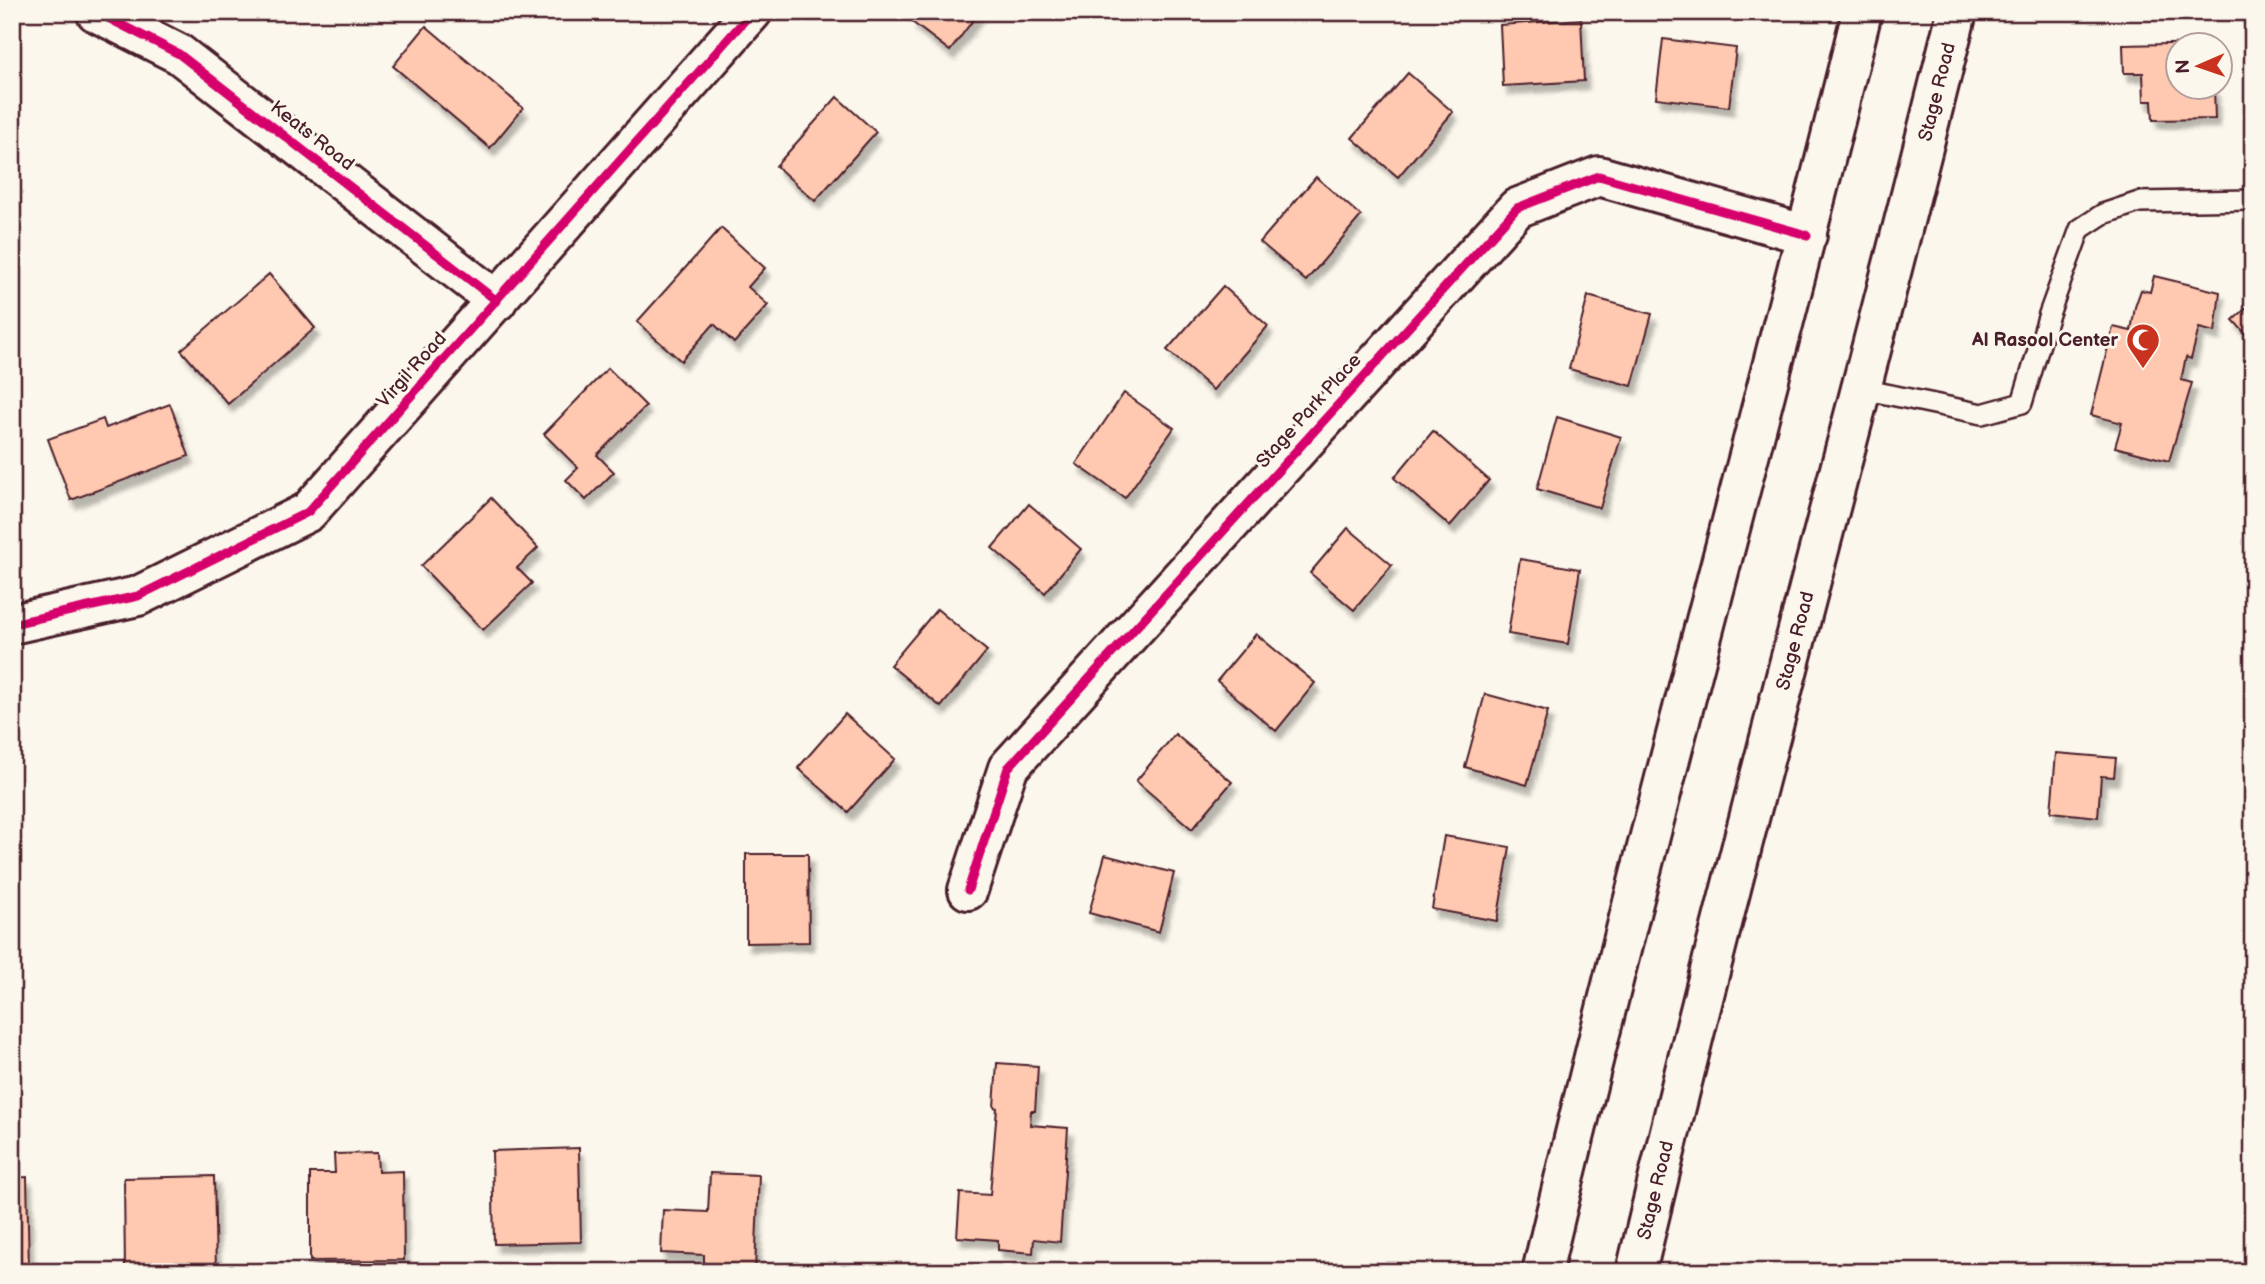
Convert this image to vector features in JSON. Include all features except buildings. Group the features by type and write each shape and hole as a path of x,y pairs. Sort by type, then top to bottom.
{"street":[{"name":"Keats Road","path":"96,12 179,54 497,302"},
{"name":"Virgil Road","path":"12,624 138,596 308,512 752,12"},
{"path":"1542,1272 1594,1048 1807,235 1861,12"},
{"name":"Stage Road","path":"1636,1272 1684,1070 1862,389 1957,12"},
{"name":"Stage Park Place","path":"968,890 1008,768 1517,208 1599,176 1807,235"}],"lane":[{"path":"1862,389 1982,414 2022,403 2049,314 2080,229 2103,214 2139,202 2253,200"}],"cycle path":[{"path":"96,12 179,54 497,301"},
{"path":"12,624 138,596 308,512 752,12"},
{"path":"968,890 1008,768 1517,208 1599,176 1807,235"}],"place":[{"name":"Al Rasool Center","path":"2143,370"}]}
